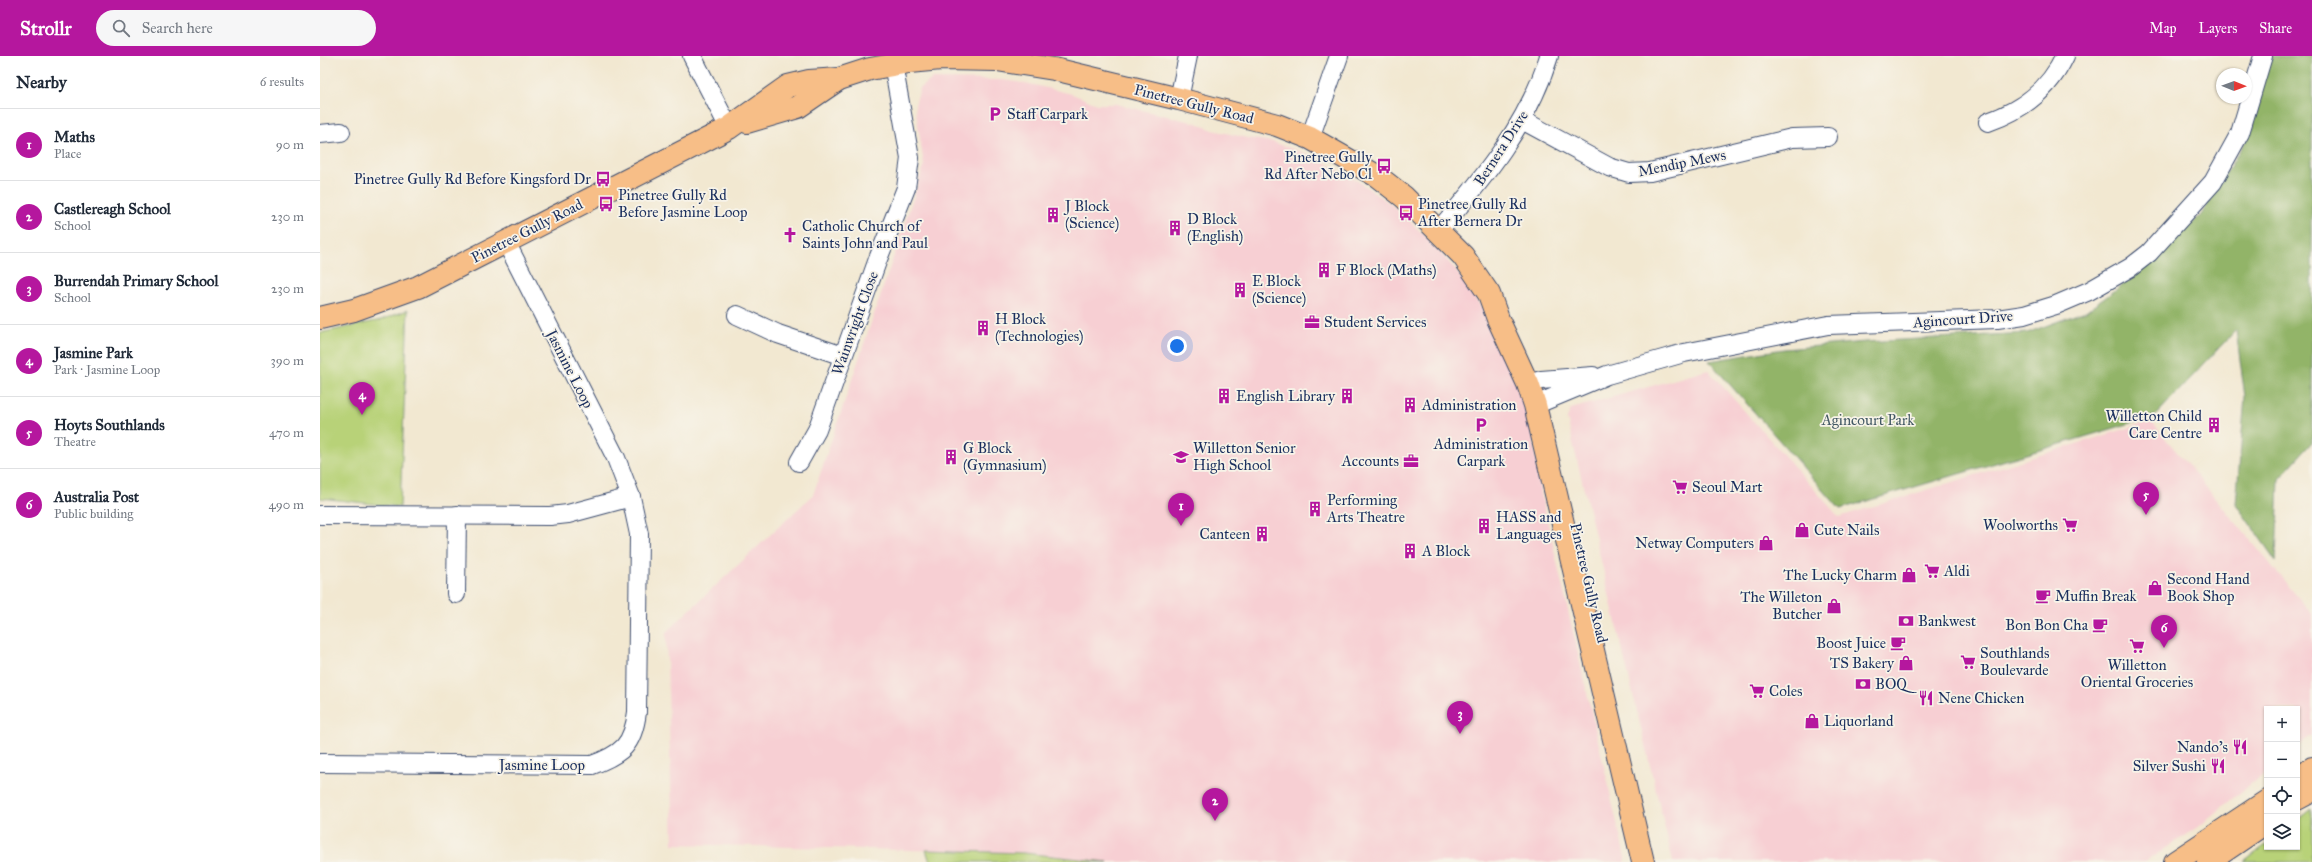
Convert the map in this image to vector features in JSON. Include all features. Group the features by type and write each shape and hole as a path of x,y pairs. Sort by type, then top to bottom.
{"main road":[{"name":"Pinetree Gully Road","path":"320,318 354,310 396,296 506,242 729,128 788,86 809,81 839,79 893,64 941,59 971,59 1021,63 1179,99 1277,125 1310,138 1377,176 1439,230 1463,256 1489,294 1498,319 1534,382 1541,403 1656,862"},
{"name":"Pinetree Gully Road","path":"1541,403 1643,862"},
{"path":"2300,778 2312,768"},
{"path":"2300,797 2312,791"},
{"path":"2175,862 2264,803"},
{"path":"2208,862 2264,824"}],"street":[{"path":"692,56 729,128"},
{"path":"1179,99 1188,56"},
{"path":"1310,138 1339,56"},
{"name":"Bernera Drive","path":"1439,230 1483,179 1522,120 1542,77 1549,56"},
{"path":"1988,122 2007,116 2037,95 2047,86 2065,56"},
{"name":"Agincourt Drive","path":"1541,403 1607,375 1684,353 1828,325 1969,322 2010,317 2056,305 2089,291 2131,267 2150,253 2213,182 2240,133 2262,56"},
{"name":"Wainwright Close","path":"799,462 817,430 878,259 906,188 910,158 893,64"},
{"name":"Mendip Mews","path":"1522,120 1609,167 1629,173 1650,172 1792,138 1828,137"},
{"path":"320,134 340,132"},
{"name":"Jasmine Loop","path":"320,763 592,765 614,757 626,746 635,729 638,712 639,534 631,497 616,458 506,242"},
{"path":"737,315 778,334 843,356"},
{"name":"Agincourt Drive","path":"1534,382 1607,375"},
{"path":"320,515 550,516 568,514 631,497"},
{"path":"456,594 457,515"}],"shaded area":[{"name":"Willetton Senior High School","path":"932,79 1002,80 1030,84 1072,94 1097,104 1116,104 1196,123 1213,130 1273,142 1315,157 1356,180 1392,205 1424,235 1454,268 1487,315 1509,359 1533,434 1538,480 1626,862 1108,862 1024,853 673,844 666,632 813,495 924,166 915,105 920,88"},
{"name":"Southlands Boulevarde","path":"1708,370 1839,517 2151,421 2312,614 2312,735 2300,745 2300,706 2264,706 2264,773 2196,828 2145,862 1673,862 1567,418 1571,409"}],"green space":[{"name":"Agincourt Park","path":"2267,56 2312,56 2312,442 2279,479 2276,561 2236,504 2245,397 2236,330 2155,416 1840,509 1709,361 1784,349 1865,342 2027,333 2088,310 2139,273 2201,215 2253,128"},
{"path":"408,310 400,507 320,498 320,333 381,320"},
{"path":"2312,809 2312,862 2244,862 2264,846 2264,850 2300,850 2300,819"},
{"path":"926,850 1024,853 1108,862 930,862"}],"place":[{"name":"Staff Carpark","path":"995,114"},
{"name":"Pinetree Gully Rd After Nebo Cl","path":"1384,166"},
{"name":"Pinetree Gully Rd Before Kingsford Dr","path":"603,179"},
{"name":"Pinetree Gully Rd Before Jasmine Loop","path":"606,204"},
{"name":"Pinetree Gully Rd After Bernera Dr","path":"1406,213"},
{"name":"J Block (Science)","path":"1053,215"},
{"name":"D Block (English)","path":"1175,228"},
{"name":"Catholic Church of Saints John and Paul","path":"790,235"},
{"name":"F Block (Maths)","path":"1324,270"},
{"name":"E Block (Science)","path":"1240,290"},
{"name":"Student Services","path":"1312,322"},
{"name":"H Block (Technologies)","path":"983,328"},
{"name":"English","path":"1224,396"},
{"name":"Library","path":"1347,396"},
{"name":"Administration","path":"1410,405"},
{"name":"Jasmine Park","path":"362,415"},
{"name":"Administration Carpark","path":"1481,425"},
{"name":"Willetton Child Care Centre","path":"2214,425"},
{"name":"G Block (Gymnasium)","path":"951,457"},
{"name":"Willetton Senior High School","path":"1181,457"},
{"name":"Accounts","path":"1411,461"},
{"name":"Seoul Mart","path":"1680,487"},
{"name":"Performing Arts Theatre","path":"1315,509"},
{"name":"Hoyts Southlands","path":"2146,515"},
{"name":"Woolworths","path":"2070,525"},
{"name":"Maths","path":"1181,526"},
{"name":"HASS and Languages","path":"1484,526"},
{"name":"Cute Nails","path":"1802,530"},
{"name":"Canteen","path":"1262,534"},
{"name":"Netway Computers","path":"1766,543"},
{"name":"A Block","path":"1410,551"},
{"name":"Aldi","path":"1932,571"},
{"name":"The Lucky Charm","path":"1909,575"},
{"name":"Second Hand Book Shop","path":"2155,588"},
{"name":"Muffin Break","path":"2043,596"},
{"name":"The Willeton Butcher","path":"1834,606"},
{"name":"Bankwest","path":"1906,621"},
{"name":"Bon Bon Cha","path":"2100,625"},
{"name":"Boost Juice","path":"1898,643"},
{"name":"Willetton Oriental Groceries","path":"2137,646"},
{"name":"Australia Post","path":"2164,648"},
{"name":"Southlands Boulevarde","path":"1968,662"},
{"name":"TS Bakery","path":"1906,663"},
{"name":"BOQ","path":"1863,684"},
{"name":"Coles","path":"1757,691"},
{"name":"Nene Chicken","path":"1926,698"},
{"name":"Liquorland","path":"1812,721"},
{"name":"Burrendah Primary School","path":"1460,734"},
{"name":"Nando's","path":"2240,747"},
{"name":"Silver Sushi","path":"2218,766"},
{"name":"Castlereagh School","path":"1215,821"}]}
